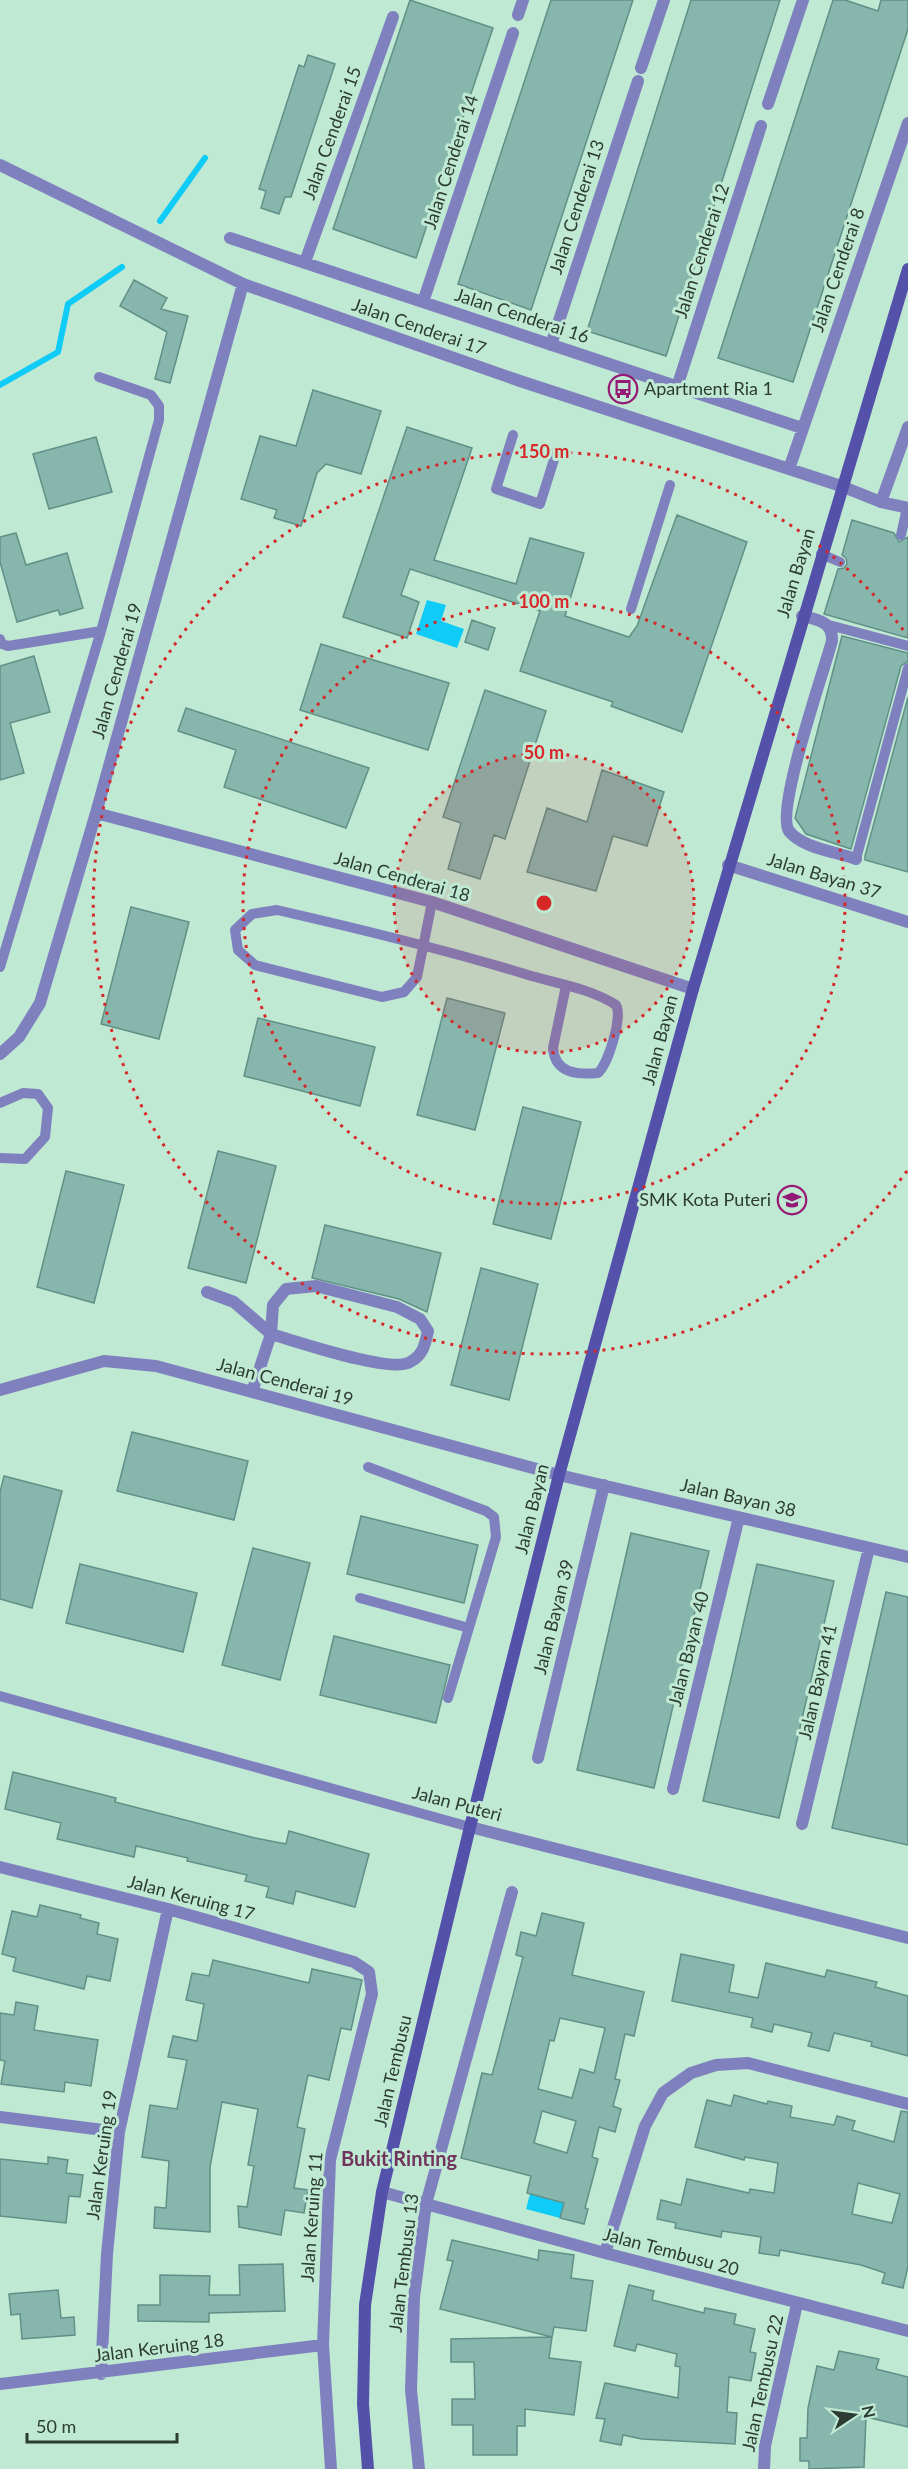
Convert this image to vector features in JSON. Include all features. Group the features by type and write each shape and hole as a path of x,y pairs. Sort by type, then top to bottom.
{"street":[{"path":"518,15 523,0"},
{"path":"641,68 664,0"},
{"path":"768,104 803,0"},
{"name":"Jalan Cenderai 15","path":"305,262 393,17"},
{"name":"Jalan Cenderai 14","path":"423,302 513,33"},
{"name":"Jalan Cenderai 13","path":"551,345 638,81"},
{"name":"Jalan Cenderai 8","path":"789,469 908,123"},
{"name":"Jalan Cenderai 12","path":"677,387 761,126"},
{"name":"Jalan Cenderai 17","path":"0,165 243,284 520,381 841,486 881,502 908,508"},
{"name":"Jalan Cenderai 16","path":"230,238 802,428"},
{"name":"Jalan Bayan","path":"470,1827 559,1474 693,989 802,616 908,269"},
{"name":"Jalan Cenderai 19","path":"0,1054 18,1037 40,1003 96,813 243,284"},
{"path":"881,502 908,427"},
{"path":"802,616 829,625 833,632 790,785 785,817 787,829 796,838 856,859"},
{"name":"Jalan Cenderai 18","path":"96,813 432,902 693,989"},
{"name":"Jalan Bayan 37","path":"728,865 908,922"},
{"path":"207,1292 234,1302 270,1334 386,1366 408,1364 423,1352 428,1331 420,1319 398,1307 316,1286 286,1288 273,1305 270,1334 252,1392"},
{"name":"Jalan Cenderai 19","path":"0,1390 104,1361 156,1366 559,1474"},
{"name":"Jalan Bayan 38","path":"559,1474 908,1557"},
{"name":"Jalan Bayan 39","path":"538,1758 604,1485"},
{"name":"Jalan Bayan 40","path":"673,1789 740,1517"},
{"name":"Jalan Bayan 41","path":"802,1824 869,1548"},
{"name":"Jalan Puteri","path":"470,1827 908,1938"},
{"name":"Jalan Tembusu","path":"369,2469 363,2404 365,2305 382,2192 470,1827"},
{"name":"Jalan Keruing 17","path":"0,1867 168,1909 354,1962 369,1972"},
{"name":"Jalan Tembusu 13","path":"418,2469 411,2390 414,2297 426,2204 512,1892"},
{"name":"Jalan Keruing 19","path":"102,2374 107,2253 119,2132 168,1909"},
{"name":"Jalan Keruing 11","path":"331,2469 323,2345 330,2160 372,1994 369,1972"},
{"path":"605,2253 645,2126 663,2093 691,2073 716,2065 748,2063 908,2104"},
{"path":"0,2117 119,2132"},
{"name":"Jalan Tembusu 20","path":"382,2192 797,2304 908,2331"},
{"name":"Jalan Tembusu 22","path":"764,2469 765,2446 797,2304"},
{"name":"Jalan Keruing 18","path":"0,2384 102,2374 323,2345"}],"lane":[{"path":"0,967 101,631 159,420 159,406 151,395 99,377"},
{"path":"513,435 496,489 540,504 557,450"},
{"path":"631,609 670,485"},
{"path":"901,535 908,508"},
{"path":"821,554 840,562"},
{"path":"829,625 908,646"},
{"path":"0,639 2,644 8,646 101,631"},
{"path":"856,859 908,668"},
{"path":"432,902 425,944 417,977 405,992 382,997 255,965 238,950 235,930 252,914 277,910 425,944 566,986 607,1000 619,1011 606,1062 598,1073 579,1074 562,1068 554,1059 553,1048 566,986"},
{"path":"0,1103 23,1093 38,1094 48,1108 45,1137 25,1159 0,1158"},
{"path":"368,1467 486,1511 494,1517 496,1537 448,1698"},
{"path":"360,1598 469,1628"},
{"name":"Jalan Puteri","path":"0,1696 470,1827"}],"water":[{"path":"427,600 446,605 441,621 464,629 457,648 416,634"},
{"path":"530,2194 564,2203 560,2218 526,2209"}],"building":[{"path":"410,0 493,28 416,258 333,229"},
{"path":"551,0 633,0 531,310 458,284"},
{"path":"691,0 780,0 666,356 587,331"},
{"path":"833,0 845,0 878,11 881,0 908,0 908,29 793,382 718,358"},
{"path":"308,55 335,64 291,197 285,197 279,214 261,208 266,191 259,189 299,65 304,67"},
{"path":"134,280 167,298 161,309 188,316 170,383 155,379 167,332 120,306"},
{"path":"313,390 381,411 361,474 326,464 317,473 301,526 274,518 277,510 241,499 260,436 296,446"},
{"path":"407,427 472,448 434,560 516,584 530,538 584,553 565,616 629,637 637,626 677,515 747,542 682,732 611,706 613,702 520,671 540,611 410,569 401,595 419,602 407,638 343,617"},
{"path":"96,437 112,492 49,509 33,454"},
{"path":"852,520 894,533 899,542 908,537 908,638 824,614 838,569 844,568 847,564 846,558 842,555"},
{"path":"16,533 26,565 67,553 83,608 60,615 58,610 17,622 0,562 0,537"},
{"path":"472,620 495,628 488,650 465,642"},
{"path":"842,636 908,653 908,661 901,666 851,849 806,834 795,818"},
{"path":"321,644 449,683 428,750 300,710"},
{"path":"34,656 50,712 10,723 24,773 0,780 0,666"},
{"path":"485,690 546,711 505,839 494,835 480,879 448,869 461,823 443,817"},
{"path":"908,697 908,872 865,860 865,856"},
{"path":"186,708 369,768 346,828 224,787 236,750 178,731"},
{"path":"602,770 664,792 647,846 613,836 596,891 527,872 547,808 587,822"},
{"path":"131,907 189,922 159,1039 101,1024"},
{"path":"447,998 505,1013 475,1130 417,1115"},
{"path":"258,1018 375,1047 360,1106 244,1076"},
{"path":"523,1107 581,1122 551,1239 493,1224"},
{"path":"218,1151 276,1166 246,1283 188,1268"},
{"path":"66,1171 124,1185 94,1303 37,1287"},
{"path":"325,1225 441,1253 427,1312 399,1299 312,1278"},
{"path":"481,1268 538,1284 509,1400 451,1385"},
{"path":"132,1432 248,1461 234,1520 117,1491"},
{"path":"4,1476 62,1491 32,1608 0,1599 0,1492"},
{"path":"361,1516 478,1545 464,1603 347,1574"},
{"path":"631,1533 709,1551 654,1788 577,1770"},
{"path":"253,1548 310,1563 280,1680 222,1665"},
{"path":"80,1564 197,1593 183,1652 66,1623"},
{"path":"757,1564 834,1581 779,1818 703,1801"},
{"path":"886,1592 908,1597 908,1845 832,1828"},
{"path":"334,1636 450,1665 436,1723 320,1695"},
{"path":"13,1772 116,1798 115,1802 255,1838 286,1844 289,1831 369,1854 355,1907 296,1891 293,1904 266,1897 269,1887 245,1881 247,1875 187,1861 188,1858 136,1846 134,1857 57,1839 61,1823 5,1809"},
{"path":"40,1905 81,1915 80,1918 99,1923 97,1934 118,1939 110,1981 87,1976 84,1989 13,1971 16,1958 2,1954 12,1911 37,1917"},
{"path":"542,1913 584,1923 572,1975 644,1992 634,2036 625,2034 615,2079 620,2080 613,2106 621,2109 615,2132 599,2127 592,2157 598,2159 585,2208 588,2209 584,2224 560,2218 564,2203 527,2193 531,2176 461,2158 482,2073 492,2075 498,2053 523,1957 516,1955 521,1932 536,1936","holes":["560,2018 605,2028 594,2073 580,2069 572,2098 538,2089 550,2040 554,2041","542,2111 576,2121 567,2153 534,2143"]},
{"path":"681,1954 734,1965 729,1992 758,1998 766,1963 825,1977 827,1970 877,1982 875,1987 908,1996 908,2056 871,2046 872,2042 834,2033 829,2051 808,2046 812,2033 774,2024 772,2032 751,2027 753,2018 672,2001"},
{"path":"213,1960 309,1983 312,1969 362,1980 351,2030 341,2028 329,2080 308,2075 297,2127 305,2129 294,2188 308,2190 304,2213 285,2210 281,2235 239,2227 238,2206 247,2207 254,2166 248,2165 258,2109 222,2102 210,2167 210,2232 154,2228 155,2207 166,2208 169,2161 142,2157 150,2105 177,2109 187,2060 168,2057 173,2036 197,2041 204,2004 186,2000 192,1973 209,1976"},
{"path":"16,2002 38,2006 34,2030 98,2040 91,2086 65,2082 64,2092 1,2084 5,2061 0,2060 0,2013 14,2015"},
{"path":"734,2095 767,2104 768,2101 792,2106 790,2117 834,2125 837,2116 855,2121 852,2130 894,2142 901,2111 908,2112 908,2266 903,2288 882,2283 885,2273 861,2265 780,2250 779,2256 759,2253 761,2237 722,2231 721,2237 675,2228 676,2223 657,2219 661,2200 681,2205 687,2179 749,2193 750,2189 774,2193 778,2163 745,2157 744,2160 695,2147 707,2100 731,2106","holes":["858,2183 900,2194 892,2223 852,2214"]},
{"path":"48,2157 68,2160 66,2173 83,2175 80,2197 69,2196 66,2223 0,2216 0,2159 48,2164"},
{"path":"452,2240 538,2260 539,2250 574,2255 571,2278 593,2281 586,2331 554,2327 552,2337 440,2309 453,2261 447,2260"},
{"path":"283,2264 285,2311 209,2313 209,2322 138,2321 138,2305 160,2305 160,2275 210,2276 209,2295 240,2295 239,2265"},
{"path":"629,2285 654,2291 652,2300 704,2313 705,2308 736,2314 734,2324 755,2329 750,2352 756,2353 751,2381 729,2377 727,2412 737,2413 735,2444 642,2439 623,2435 621,2445 600,2441 605,2419 596,2418 605,2383 678,2398 680,2367 675,2366 677,2354 637,2344 635,2351 614,2346"},
{"path":"58,2290 61,2318 74,2317 75,2335 22,2339 20,2314 11,2315 9,2294"},
{"path":"552,2337 549,2358 581,2362 574,2415 525,2409 525,2426 517,2426 517,2455 473,2455 473,2425 452,2425 452,2399 475,2399 474,2362 451,2362 451,2339"},
{"path":"839,2351 879,2359 876,2369 908,2377 908,2427 866,2417 864,2467 809,2469 809,2461 800,2461 800,2438 807,2438 808,2408 817,2366 834,2370"}],"waterway":[{"path":"160,221 205,158"},
{"path":"0,385 58,352 68,304 122,267"}],"place":[{"name":"Apartment Ria 1","path":"623,389"},
{"name":"SMK Kota Puteri","path":"792,1200"}],"district":[{"name":"Bukit Rinting","path":"399,2159"}]}
